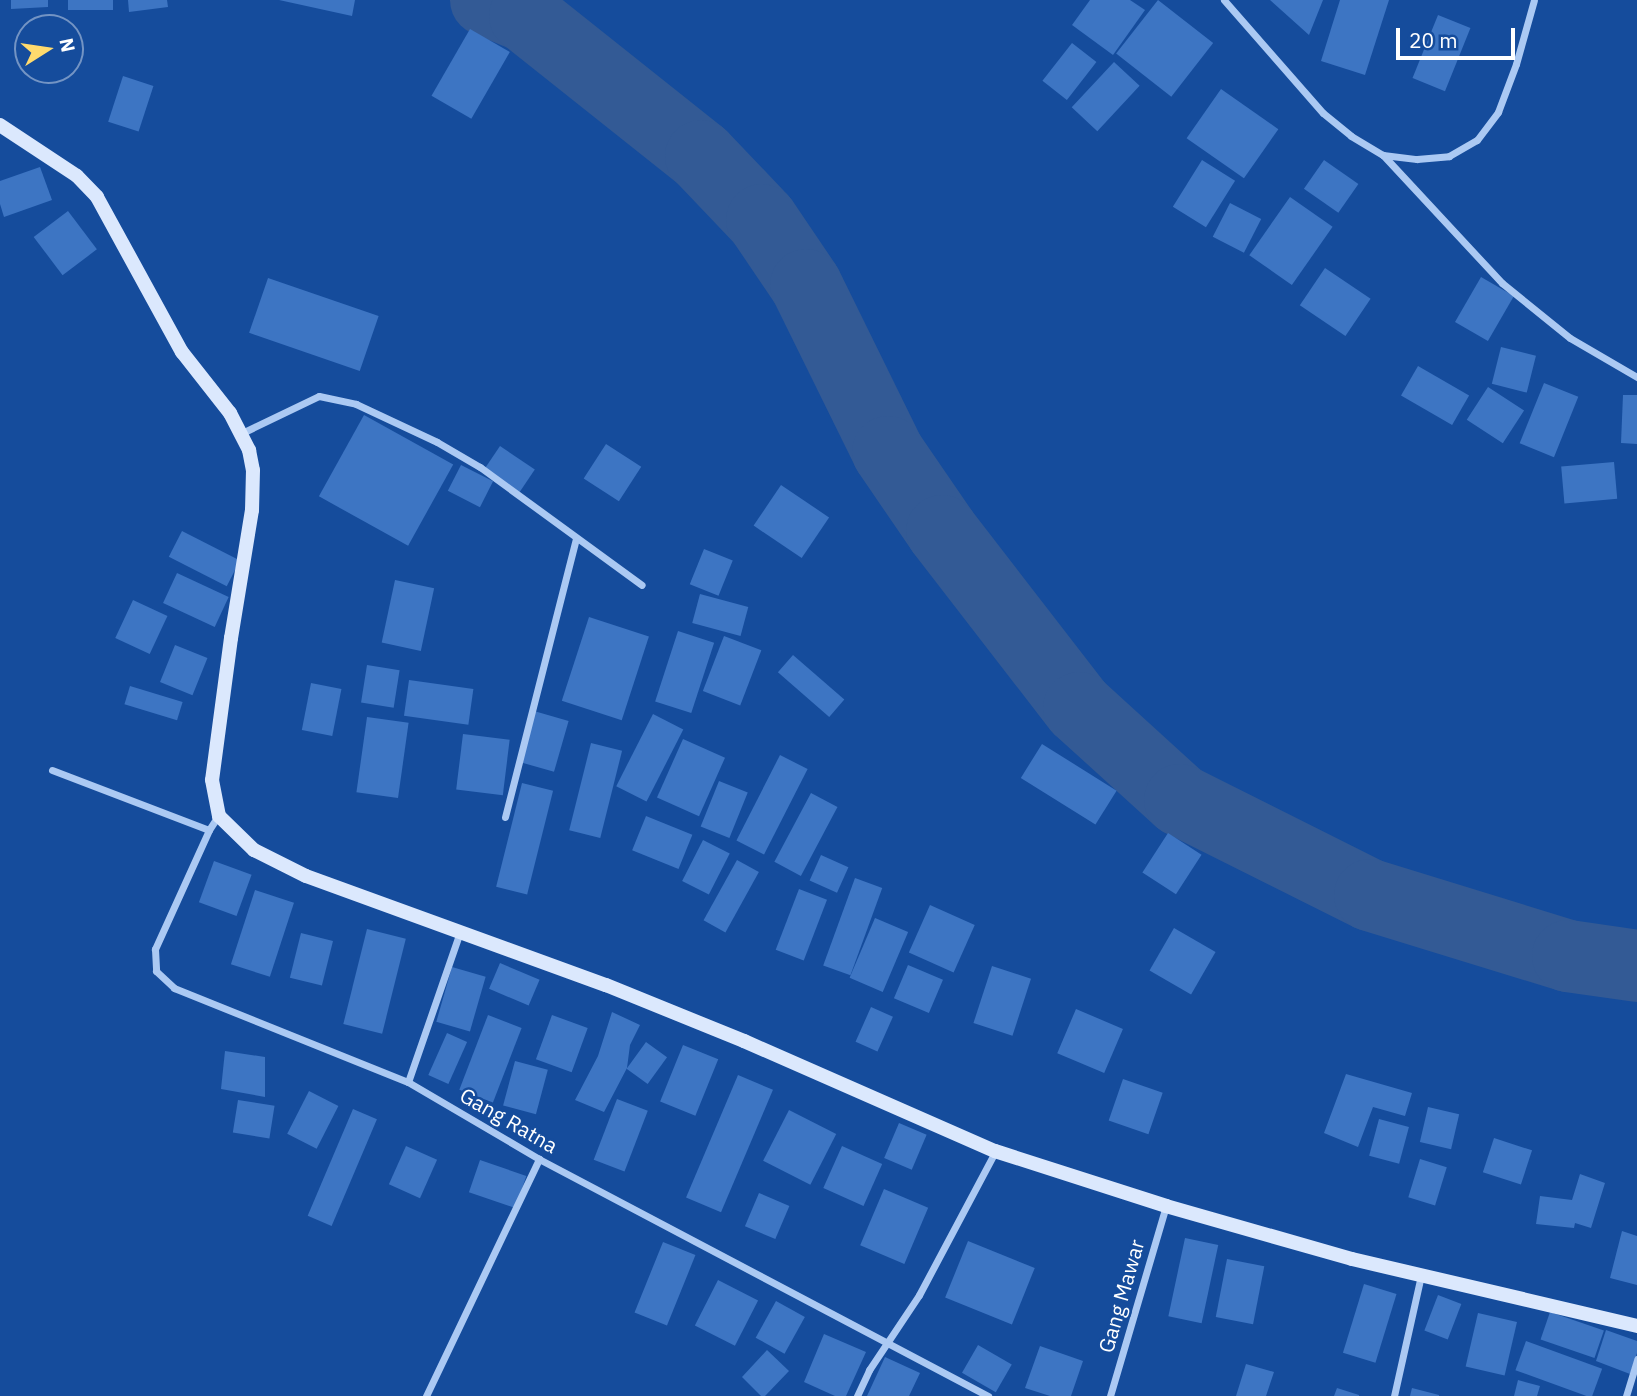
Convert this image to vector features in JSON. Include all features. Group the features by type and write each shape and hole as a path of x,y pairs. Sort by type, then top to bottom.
{"street":[{"path":"1224,0 1323,113 1351,136 1383,155 1502,283 1570,338 1637,377"},
{"path":"1383,155 1416,159 1449,156 1477,140 1498,111 1516,64 1534,0"},
{"path":"0,125 77,176 97,197 182,352 242,433 253,470 252,510 212,780 219,816 254,850 282,865 606,985 744,1041 995,1151 1166,1206 1352,1259 1637,1326"},
{"path":"242,433 319,396 356,404 437,442 480,467 576,539 642,584"},
{"path":"505,817 576,539"},
{"path":"52,770 209,830"},
{"name":"Gang Ratna","path":"219,816 209,830 155,949 156,971 174,988 408,1082 539,1159 988,1396"},
{"path":"408,1082 460,932"},
{"path":"858,1396 885,1344 919,1295 995,1151"},
{"path":"426,1396 539,1159"},
{"name":"Gang Mawar","path":"1110,1396 1166,1206"},
{"path":"1394,1396 1421,1275"},
{"path":"1626,1396 1637,1359"}],"building":[{"path":"11,0 48,0 48,7 11,9"},
{"path":"68,0 113,0 113,10 68,10"},
{"path":"128,0 167,0 168,7 129,12"},
{"path":"279,0 355,0 352,16"},
{"path":"1090,0 1130,0 1145,10 1113,55 1072,25"},
{"path":"1158,0 1213,43 1171,97 1116,54"},
{"path":"1270,0 1323,0 1309,35"},
{"path":"1340,0 1389,0 1365,75 1321,61"},
{"path":"1438,15 1470,28 1445,91 1413,78"},
{"path":"470,29 510,52 471,119 432,96"},
{"path":"1072,43 1096,62 1067,100 1042,81"},
{"path":"1114,62 1140,86 1097,131 1072,107"},
{"path":"123,76 153,86 139,132 108,122"},
{"path":"1221,89 1278,129 1244,178 1187,138"},
{"path":"1202,160 1235,181 1206,227 1173,207"},
{"path":"1324,160 1358,184 1338,213 1304,189"},
{"path":"40,167 52,200 4,217 0,204 0,181"},
{"path":"1290,197 1333,227 1292,285 1249,255"},
{"path":"1230,203 1261,219 1244,253 1213,237"},
{"path":"68,211 97,249 63,275 34,237"},
{"path":"1325,268 1371,299 1345,336 1300,305"},
{"path":"1481,277 1514,296 1488,341 1455,322"},
{"path":"268,278 379,316 360,371 249,333"},
{"path":"1501,347 1536,356 1527,393 1492,384"},
{"path":"1418,366 1469,396 1452,425 1401,395"},
{"path":"1544,383 1578,397 1554,457 1520,443"},
{"path":"1488,387 1524,410 1503,443 1467,420"},
{"path":"1623,395 1637,395 1637,444 1621,443"},
{"path":"364,415 453,464 408,546 319,496"},
{"path":"606,444 641,467 619,501 584,478"},
{"path":"500,446 535,469 519,493 484,469"},
{"path":"1614,462 1617,499 1564,503 1561,467"},
{"path":"461,465 493,481 480,507 448,491"},
{"path":"781,485 829,517 802,558 754,526"},
{"path":"182,531 240,561 227,586 169,557"},
{"path":"704,549 733,561 719,596 690,584"},
{"path":"177,573 229,597 215,627 163,603"},
{"path":"395,580 434,588 421,651 382,643"},
{"path":"700,594 748,607 741,636 692,623"},
{"path":"133,600 167,616 150,654 115,638"},
{"path":"589,617 649,636 622,720 562,701"},
{"path":"678,631 714,643 691,713 655,701"},
{"path":"724,636 761,650 740,705 703,691"},
{"path":"175,645 207,658 192,695 160,682"},
{"path":"793,655 844,700 829,717 778,672"},
{"path":"367,665 400,670 394,708 361,703"},
{"path":"409,680 473,689 468,725 404,716"},
{"path":"311,683 341,689 332,736 302,730"},
{"path":"130,686 183,702 177,720 124,704"},
{"path":"534,711 569,721 554,772 519,762"},
{"path":"653,714 683,729 647,802 616,786"},
{"path":"367,717 409,723 398,798 356,792"},
{"path":"463,734 510,740 503,795 456,790"},
{"path":"683,739 725,758 699,816 657,797"},
{"path":"591,743 622,751 600,838 569,830"},
{"path":"1042,744 1117,791 1095,825 1021,778"},
{"path":"780,755 808,769 764,855 736,841"},
{"path":"719,781 748,793 729,838 701,826"},
{"path":"522,783 553,791 527,895 496,887"},
{"path":"811,793 837,807 801,876 774,862"},
{"path":"646,816 692,835 678,869 632,850"},
{"path":"1168,833 1202,855 1176,894 1142,872"},
{"path":"703,840 730,854 709,895 682,881"},
{"path":"821,855 848,867 837,893 810,881"},
{"path":"737,860 759,872 725,932 704,920"},
{"path":"214,861 252,875 237,916 199,902"},
{"path":"855,878 882,888 850,975 823,965"},
{"path":"799,889 827,900 804,960 776,950"},
{"path":"255,890 294,903 270,977 231,964"},
{"path":"930,905 975,925 954,972 909,953"},
{"path":"875,918 908,932 883,992 850,978"},
{"path":"1174,928 1216,952 1191,994 1150,970"},
{"path":"367,929 406,939 382,1034 343,1024"},
{"path":"301,933 333,941 322,986 290,978"},
{"path":"500,963 540,980 529,1006 489,989"},
{"path":"908,965 943,980 929,1013 894,998"},
{"path":"992,966 1031,979 1012,1036 973,1023"},
{"path":"452,967 486,977 470,1031 436,1022"},
{"path":"871,1007 893,1017 877,1051 856,1042"},
{"path":"1076,1009 1123,1029 1104,1073 1057,1053"},
{"path":"612,1012 640,1025 630,1045 627,1068 604,1112 575,1100 598,1056"},
{"path":"488,1015 522,1028 493,1103 459,1090"},
{"path":"552,1015 588,1028 572,1072 536,1059"},
{"path":"447,1033 467,1042 448,1084 428,1075"},
{"path":"646,1042 667,1057 648,1084 627,1069"},
{"path":"683,1045 718,1059 695,1116 660,1102"},
{"path":"225,1051 265,1057 265,1097 221,1089"},
{"path":"515,1061 548,1070 536,1114 503,1105"},
{"path":"1346,1074 1412,1093 1405,1116 1373,1107 1358,1147 1324,1133"},
{"path":"738,1075 773,1090 721,1212 686,1197"},
{"path":"1123,1079 1163,1093 1148,1134 1109,1121"},
{"path":"309,1091 338,1106 317,1149 287,1134"},
{"path":"617,1099 648,1111 625,1172 594,1160"},
{"path":"238,1100 275,1106 269,1138 233,1133"},
{"path":"1428,1107 1459,1114 1451,1149 1420,1142"},
{"path":"353,1109 377,1119 332,1226 308,1216"},
{"path":"789,1110 836,1134 810,1185 763,1161"},
{"path":"1379,1119 1409,1127 1399,1164 1369,1156"},
{"path":"899,1123 927,1135 912,1170 884,1158"},
{"path":"1494,1138 1532,1150 1521,1185 1483,1172"},
{"path":"406,1146 437,1160 420,1198 389,1184"},
{"path":"842,1146 882,1164 863,1206 823,1188"},
{"path":"1420,1159 1447,1167 1435,1205 1408,1197"},
{"path":"480,1160 526,1176 515,1208 469,1192"},
{"path":"1580,1174 1605,1183 1591,1228 1575,1223 1574,1228 1536,1224 1540,1196 1572,1200"},
{"path":"884,1189 928,1208 904,1264 860,1245"},
{"path":"759,1193 789,1206 775,1239 745,1226"},
{"path":"1622,1231 1637,1236 1637,1285 1610,1278"},
{"path":"1185,1238 1218,1245 1202,1323 1168,1316"},
{"path":"968,1241 1035,1268 1012,1325 945,1298"},
{"path":"663,1242 695,1255 667,1326 635,1312"},
{"path":"1227,1259 1264,1266 1253,1324 1216,1317"},
{"path":"718,1280 758,1300 735,1346 695,1325"},
{"path":"1364,1284 1397,1294 1375,1363 1343,1353"},
{"path":"1438,1295 1461,1304 1448,1339 1424,1330"},
{"path":"776,1301 805,1317 785,1354 756,1338"},
{"path":"1550,1312 1604,1331 1594,1358 1541,1339"},
{"path":"1478,1313 1517,1322 1505,1376 1466,1367"},
{"path":"1606,1330 1637,1341 1637,1353 1630,1374 1596,1361"},
{"path":"824,1334 866,1352 846,1396 835,1396 804,1382"},
{"path":"1526,1341 1602,1369 1592,1396 1515,1370"},
{"path":"978,1345 1012,1364 996,1392 962,1373"},
{"path":"1040,1346 1083,1361 1071,1396 1050,1396 1025,1388"},
{"path":"767,1350 789,1371 765,1396 761,1396 742,1377"},
{"path":"885,1357 920,1373 909,1396 867,1396"},
{"path":"1246,1364 1274,1372 1266,1396 1236,1396"},
{"path":"1518,1380 1540,1386 1537,1396 1514,1396"},
{"path":"1337,1388 1359,1395 1359,1396 1334,1396"},
{"path":"1412,1388 1439,1395 1439,1396 1410,1396"}],"waterway":[{"path":"486,0 525,16 701,156 762,220 806,285 888,452 942,531 1079,708 1180,800 1370,895 1568,956 1637,966"}]}
